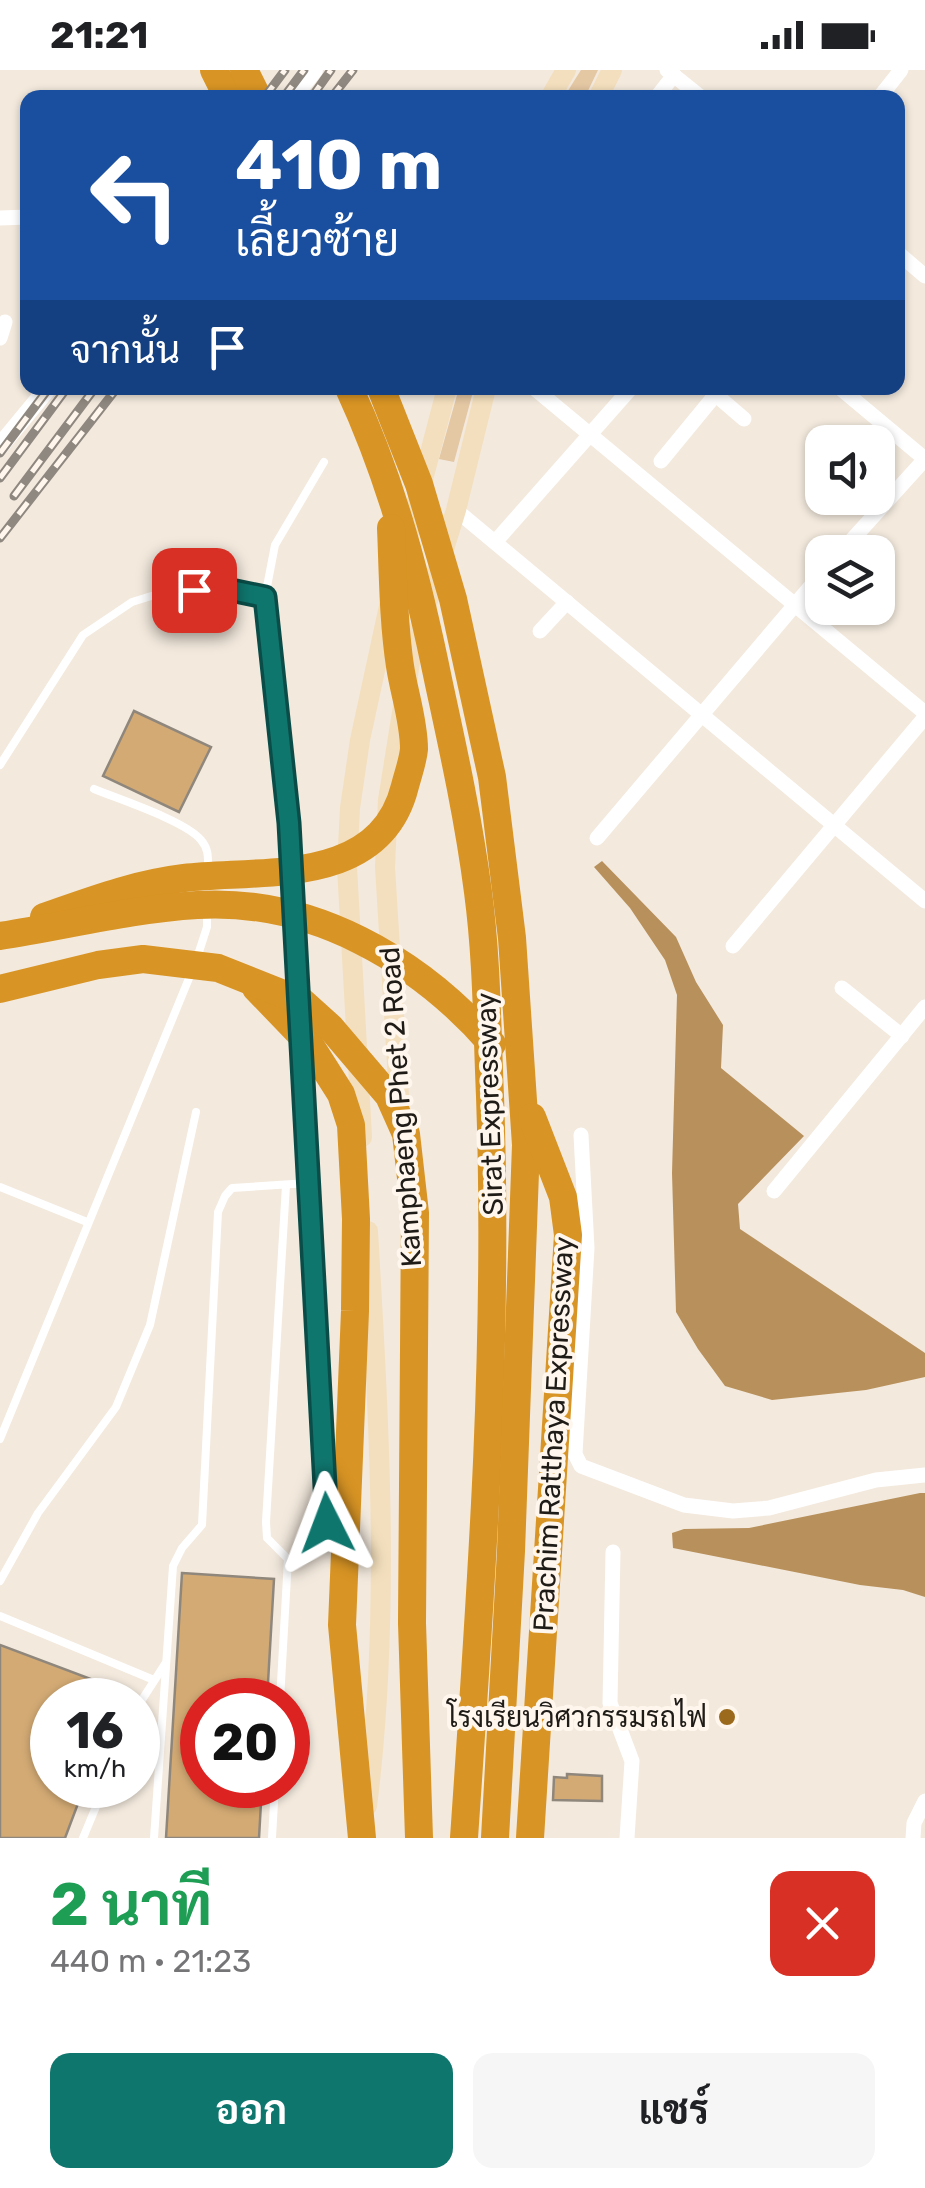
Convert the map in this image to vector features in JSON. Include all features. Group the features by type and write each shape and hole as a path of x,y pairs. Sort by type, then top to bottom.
{"highway":[{"name":"Sirat Expressway","path":"352,395 373,440 401,521 422,601 460,776 478,894 486,990 492,1261 481,1566 464,1838"},
{"name":"Sirat Expressway","path":"384,395 418,484 453,599 492,777 512,938 526,1146 495,1838"},
{"path":"0,935 97,896 142,885 318,867 344,858 386,826 403,796 414,750 400,665 390,490"},
{"name":"Prachim Ratthaya Expressway","path":"0,935 201,905 260,909 321,923 421,975 448,997 500,1053 550,1161 563,1196 568,1235 530,1838"},
{"path":"0,988 98,965 143,959 218,968 301,1001 332,1028 389,1096 406,1134 415,1213 412,1623 417,1838"},
{"path":"249,981 308,1042 341,1094 351,1125 356,1311 342,1625 362,1838"}],"main road":[{"name":"Kamphaeng Phet 2 Road","path":"362,1838 382,1641 381,1454 347,868 350,808 378,648 446,395"},
{"name":"Kamphaeng Phet 2 Road","path":"417,1838 422,1461 385,867 388,800 411,656 456,510 484,395"}],"street":[{"path":"298,90 314,70"},
{"path":"885,90 901,70"},
{"path":"671,73 692,90"},
{"path":"905,259 925,276"},
{"path":"0,338 5,322"},
{"path":"0,446 42,395"},
{"path":"543,395 796,603 925,715 733,946"},
{"path":"496,541 625,395"},
{"path":"661,461 711,395"},
{"path":"720,395 744,419"},
{"path":"848,395 925,458 856,535"},
{"path":"456,510 925,901"},
{"path":"598,838 805,593"},
{"path":"540,631 568,602"},
{"path":"842,988 902,1036"},
{"path":"774,1191 925,1007"},
{"path":"582,1135 588,1236 575,1454 581,1466 684,1505 733,1511 769,1508 876,1480 925,1475"},
{"path":"613,1552 610,1703 632,1761 627,1838"},
{"path":"913,1838 914,1823 925,1801"}],"lane":[{"path":"324,462 274,545 265,597 289,823 327,1523"},
{"path":"0,765 83,635 132,602 161,592 194,590 226,589 265,597"},
{"path":"0,1438 204,942 208,853 200,838 169,820 94,788"},
{"path":"0,1581 38,1512 116,1408 150,1325 196,1112"},
{"path":"154,1838 173,1566 182,1548 202,1525 218,1212 232,1188 308,1182"},
{"path":"281,1678 288,1559 267,1538 266,1522 286,1185"},
{"path":"0,1187 86,1222"},
{"path":"0,1616 149,1678"},
{"path":"155,1678 167,1661"},
{"path":"83,1838 95,1808"},
{"path":"272,1838 274,1808"}],"shaded area":[{"path":"581,70 598,70 588,90 568,90"},
{"path":"457,395 472,395 454,462 439,459"},
{"path":"602,861 676,937 696,982 723,1025 721,1068 804,1136 738,1204 740,1229 925,1353 925,1377 866,1390 772,1400 725,1386 698,1349 676,1312 672,1173 677,995 665,960 630,908 594,867"},
{"path":"925,1493 925,1597 673,1548 672,1533 684,1529 749,1528"}],"building":[{"path":"134,711 211,747 179,812 103,776"},
{"path":"182,1573 274,1579 268,1678 180,1678 180,1808 261,1808 259,1838 166,1838"},
{"path":"0,1645 88,1678 30,1678 30,1808 76,1808 65,1838 0,1838"},
{"path":"567,1774 602,1776 602,1801 553,1800 554,1777 567,1778"}],"railway":[{"path":"270,90 285,70"},
{"path":"289,90 304,70"},
{"path":"317,90 331,70"},
{"path":"337,90 353,70"},
{"path":"0,453 44,395"},
{"path":"0,478 62,395"},
{"path":"14,496 90,395"},
{"path":"0,538 112,395"}],"place":[{"name":"โรงเรียนวิศวกรรมรถไฟ","path":"727,1717"}],"route":[{"path":"194,590 226,589 265,597 289,823 327,1523"}]}
